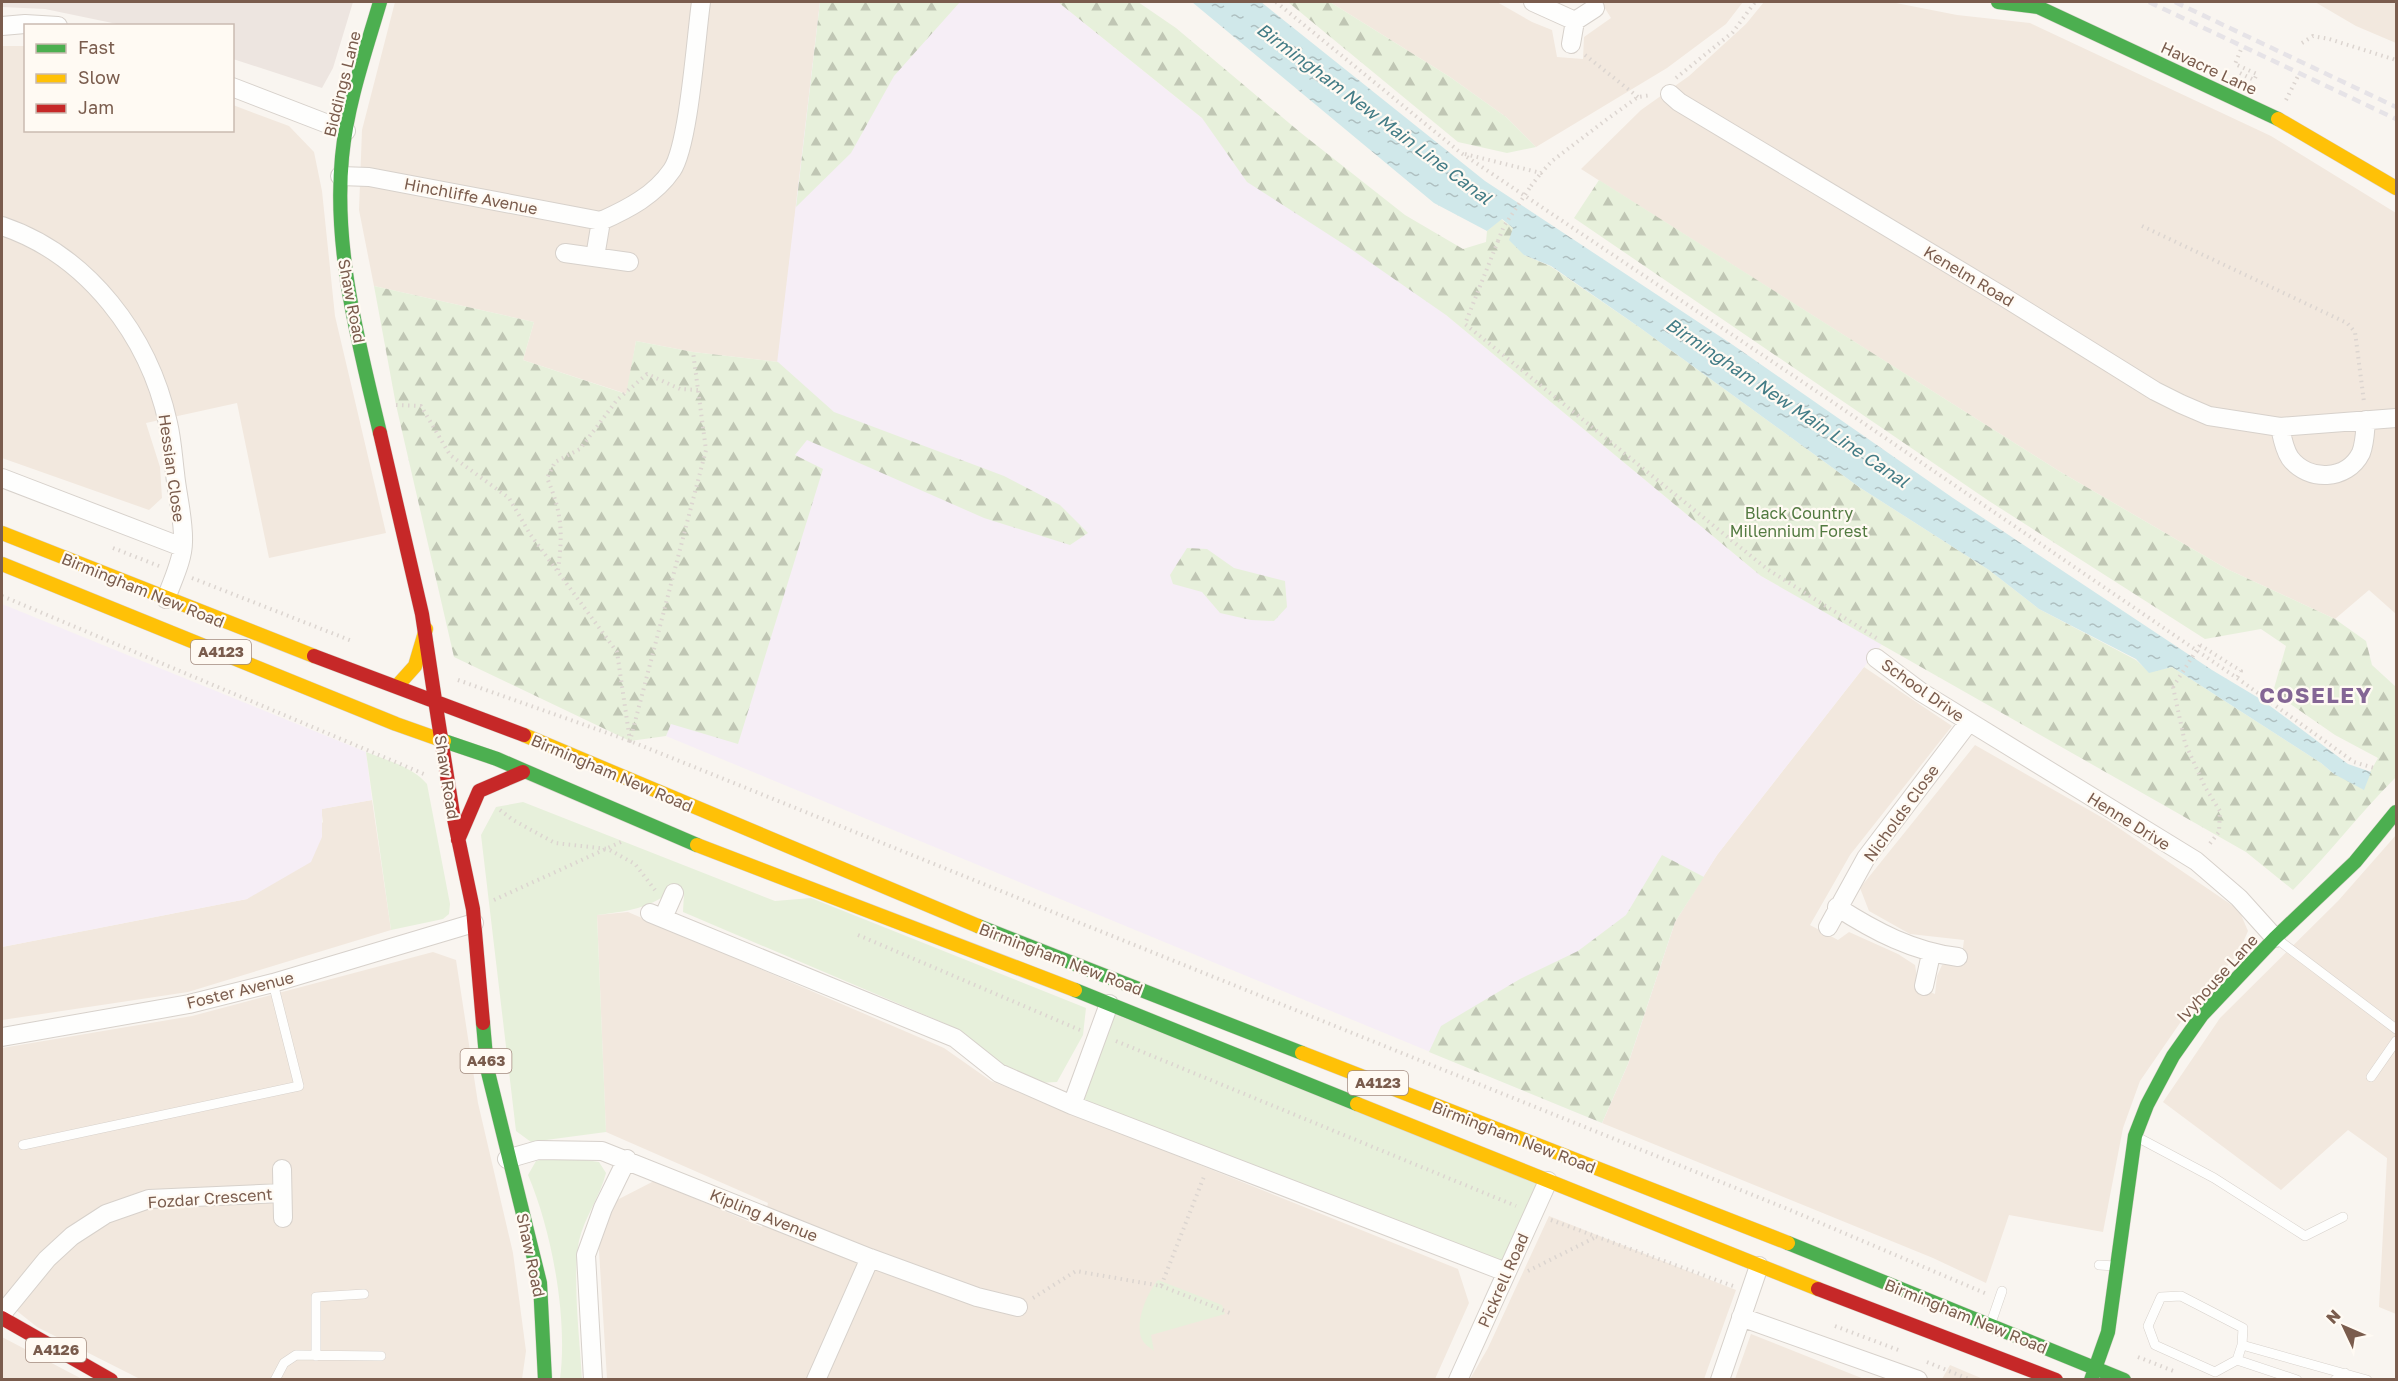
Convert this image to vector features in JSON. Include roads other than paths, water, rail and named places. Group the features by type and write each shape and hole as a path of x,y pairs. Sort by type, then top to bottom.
{"main road":[{"name":"Biddings Lane","path":"340,176 346,130 380,2"},
{"name":"Havacre Lane","path":"1998,2 2038,4 2277,117 2328,144 2397,188"},
{"name":"Shaw Road","path":"340,176 340,217 348,288 426,629 441,740 473,916 487,1068 507,1159 540,1283 545,1380"},
{"name":"Birmingham New Road","path":"2,533 435,700 959,919 1559,1154 1764,1252 2056,1380"},
{"name":"Birmingham New Road","path":"2,564 441,740 491,757 658,830 964,945 1548,1181 1991,1325 2093,1374 2124,1380"},
{"path":"397,686 414,673 426,629"},
{"path":"458,840 479,790 524,772"},
{"name":"Ivyhouse Lane","path":"2093,1374 2108,1332 2135,1136 2147,1105 2173,1056 2196,1023 2275,938 2355,862 2397,812"},
{"path":"1548,1181 1559,1154"},
{"name":"A4126","path":"2,1316 111,1380"}],"street":[{"path":"595,257 601,221 634,205 660,185 680,156 701,2"},
{"path":"1533,2 1575,21"},
{"path":"1571,44 1575,21 1595,8"},
{"path":"2,26 24,24"},
{"path":"234,88 346,130"},
{"name":"Kenelm Road","path":"1667,88 1679,102 2004,297 2155,391 2209,416 2280,427 2397,418"},
{"name":"Hinchliffe Avenue","path":"340,176 369,177 601,221"},
{"name":"Hessian Close","path":"2,226 48,246 73,264 112,305 140,346 157,384 169,425 182,547 166,598"},
{"path":"565,253 628,262"},
{"path":"2280,427 2290,457 2298,467 2321,476 2343,471 2352,465 2364,445 2366,420"},
{"path":"2,478 182,547"},
{"name":"School Drive","path":"1880,650 1921,692 1969,722"},
{"name":"Henne Drive","path":"1969,722 2196,861 2239,898 2275,938"},
{"name":"Nicholds Close","path":"1828,927 1866,858 1969,722"},
{"path":"1837,907 1864,924 1931,954 1958,957"},
{"path":"664,908 955,1038 999,1072 1072,1106 1506,1272"},
{"name":"Foster Avenue","path":"2,1037 189,1004 273,983 473,916"},
{"path":"1924,986 1931,954"},
{"name":"Birmingham New Road","path":"1072,1106 1108,1004"},
{"name":"Kipling Avenue","path":"507,1159 538,1150 602,1151 627,1159 870,1258 977,1297 1018,1307"},
{"path":"594,1380 586,1255 603,1208 627,1159"},
{"name":"Fozdar Crescent","path":"282,1169 283,1218"},
{"name":"Pickrell Road","path":"1458,1380 1548,1181"},
{"name":"Fozdar Crescent","path":"2,1316 47,1259 72,1236 106,1214 148,1199 282,1193"},
{"path":"1720,1380 1764,1252"},
{"path":"816,1380 870,1258"},
{"path":"1741,1317 1918,1380"}],"lane":[{"path":"2275,938 2397,1029"},
{"path":"22,1145 300,1086 273,983"},
{"path":"2371,1077 2397,1041"},
{"path":"2135,1136 2214,1178 2305,1236 2343,1217"},
{"path":"2099,1265 2118,1266"},
{"path":"316,1356 316,1297 364,1294"},
{"path":"1991,1325 2001,1295"},
{"path":"2181,1296 2243,1328 2242,1345 2237,1360 2215,1372 2155,1345 2148,1326 2161,1297 2181,1296"},
{"path":"2242,1345 2367,1380"},
{"path":"275,1380 284,1363 296,1355 381,1356"},
{"path":"2237,1360 2298,1380"},
{"path":"2335,1380 2345,1373"}],"water":[{"name":"Birmingham New Main Line Canal","path":"1192,2 1261,2 1485,181 1733,345 1953,498 2212,670 2262,700 2348,764 2371,772 2364,790 2334,774 2321,763 2172,667 2149,673 2136,659 2039,609 1989,570 1859,487 1551,266 1524,255 1509,240 1513,228 1502,219 1487,231 1434,203"}],"railway":[{"path":"2149,2 2396,119"},
{"path":"2175,2 2396,107"}],"district":[{"name":"COSELEY","path":"2316,695"}],"park label":[{"name":"Black Country Millennium Forest","path":"1799,522"}]}
